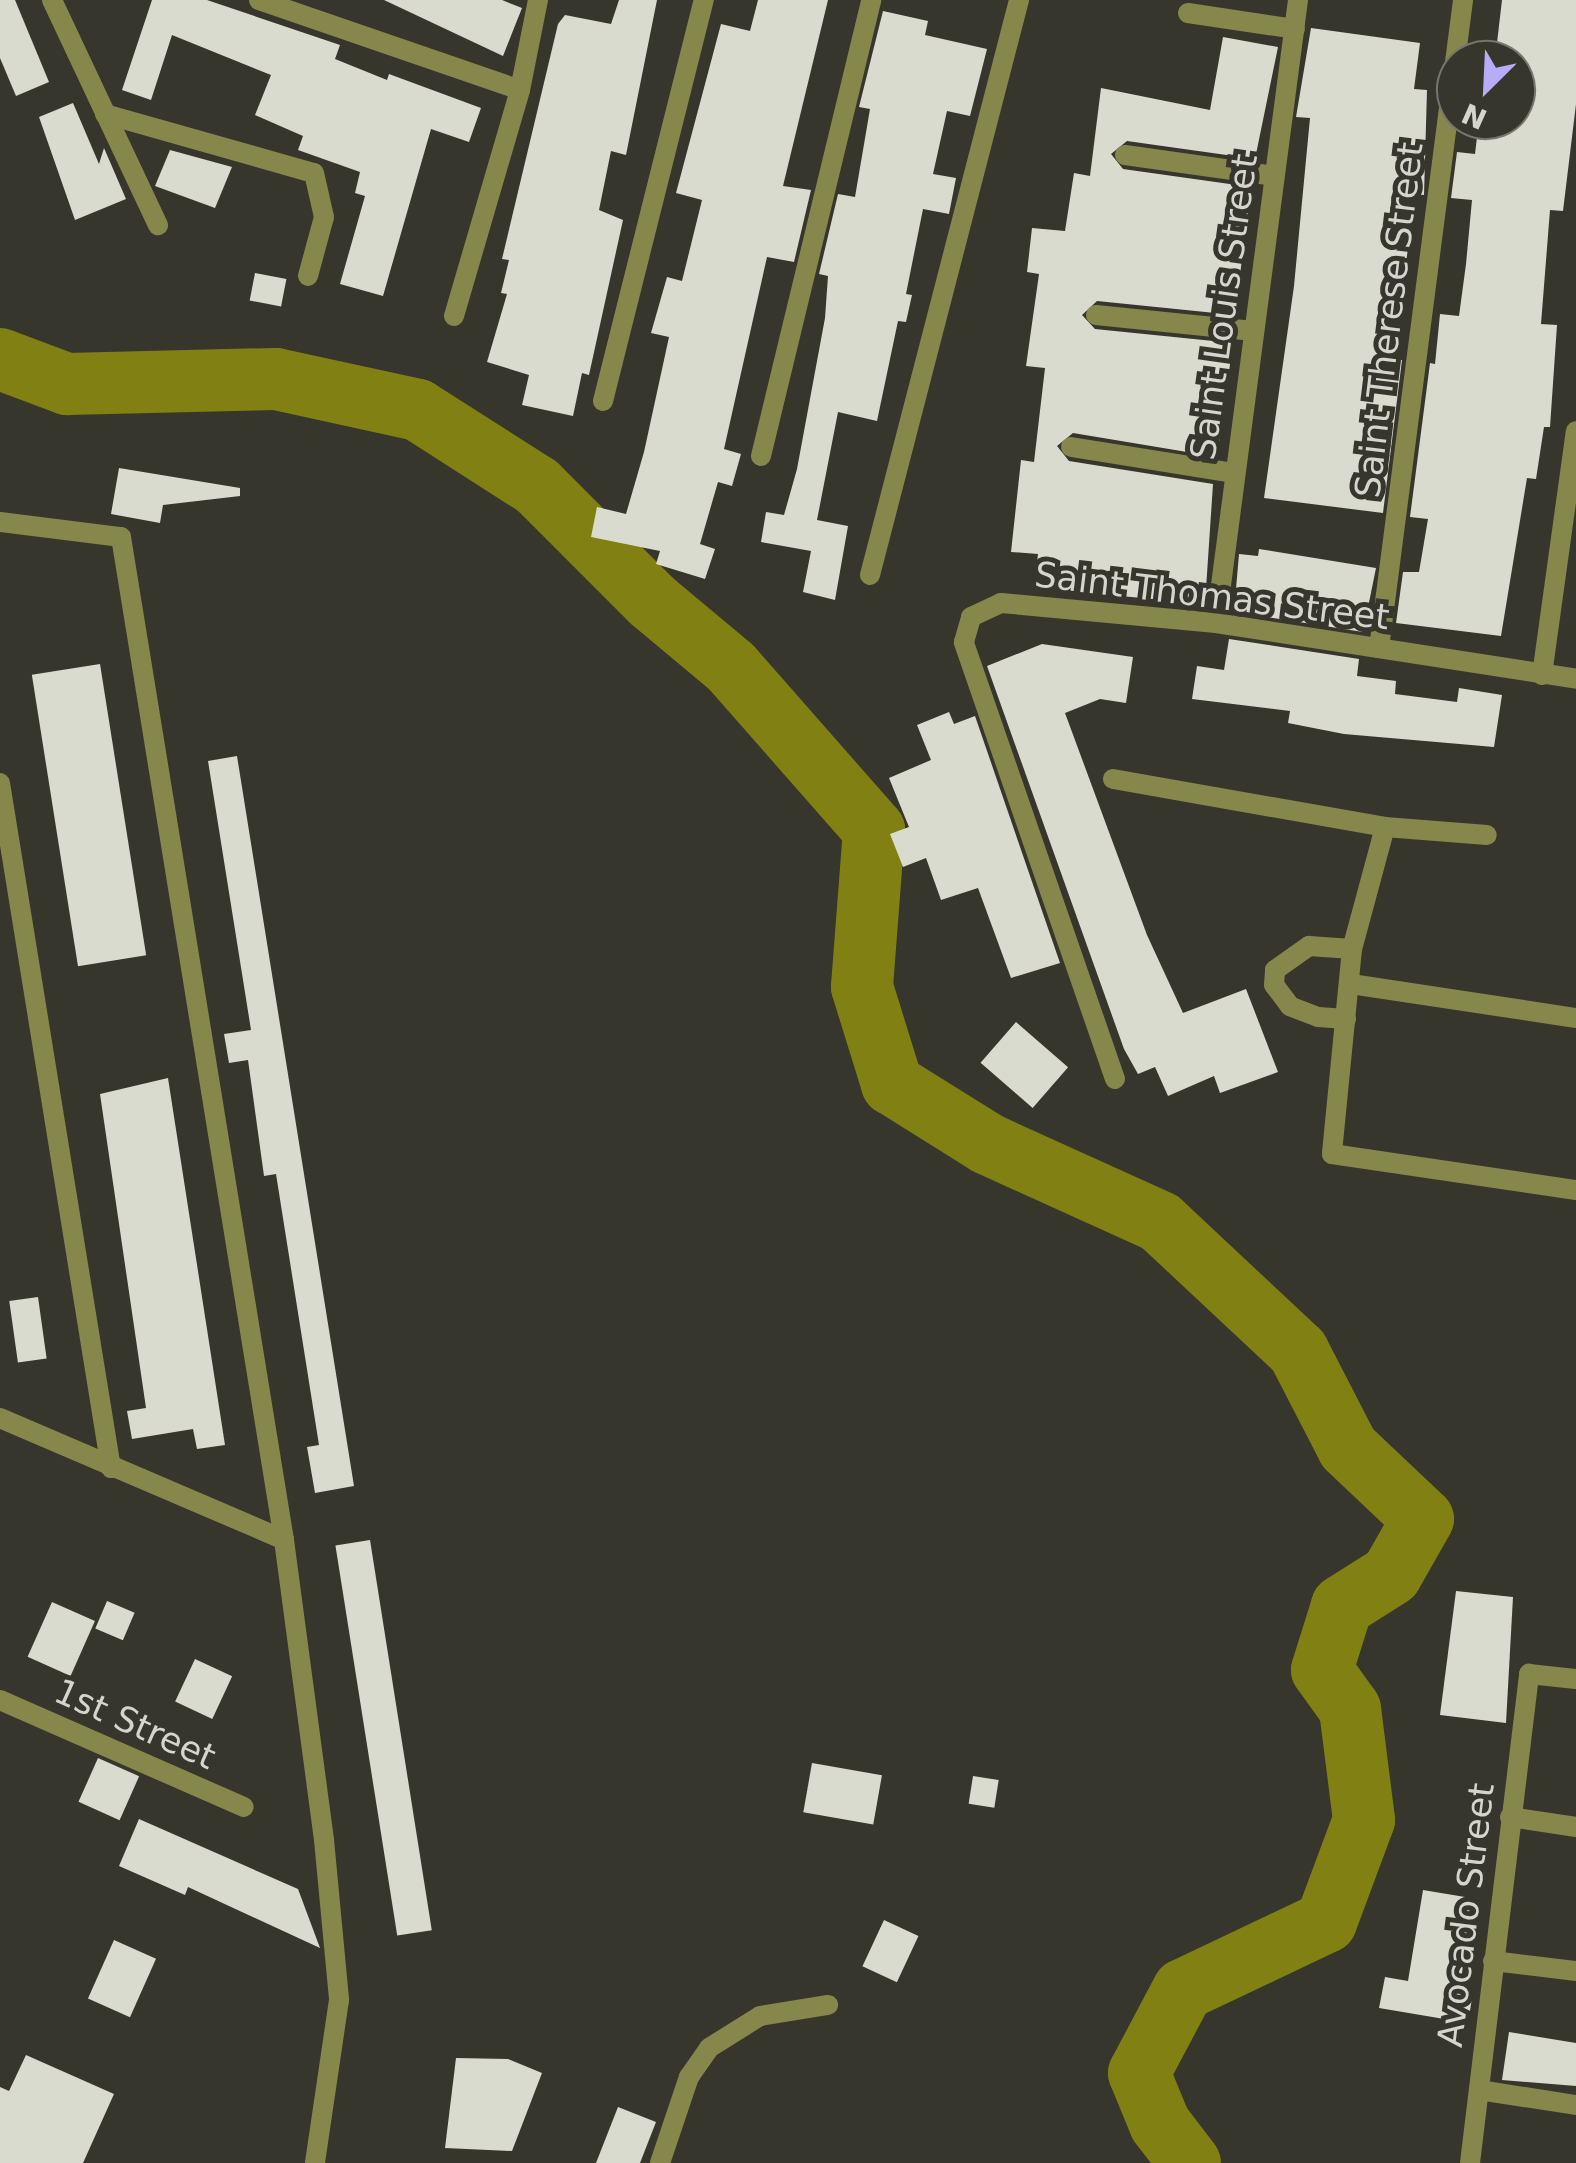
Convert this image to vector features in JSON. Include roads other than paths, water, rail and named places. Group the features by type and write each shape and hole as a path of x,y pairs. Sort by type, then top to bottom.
{"street":[{"path":"52,0 158,225"},
{"path":"259,0 520,90"},
{"path":"454,316 520,90 538,0"},
{"path":"603,401 704,0"},
{"path":"761,456 871,0"},
{"path":"870,575 1019,0"},
{"name":"Saint Louis Street","path":"1216,623 1298,0"},
{"name":"Saint Therese Street","path":"1378,648 1463,0"},
{"path":"1188,13 1294,29"},
{"path":"105,114 314,173 324,217 308,276"},
{"path":"1125,155 1274,176"},
{"path":"1096,316 1253,331"},
{"path":"1542,675 1570,518 1576,431"},
{"path":"1071,448 1233,473"},
{"path":"0,522 121,537 284,1540 339,2000 315,2163"},
{"name":"Saint Thomas Street","path":"1115,1080 964,642 971,616 1000,604 1216,623 1576,679"},
{"path":"1114,779 1385,827 1486,834"},
{"path":"0,783 111,1468"},
{"path":"1385,827 1352,949 1332,1154 1576,1190"},
{"path":"1346,1019 1318,1017 1290,1006 1274,985 1275,970 1309,946 1352,949"},
{"path":"1351,984 1576,1018"},
{"path":"0,1418 284,1540"},
{"name":"Avocado Street","path":"1470,2163 1529,1674 1576,1679"},
{"name":"1st Street","path":"0,1700 244,1807"},
{"path":"1510,1818 1576,1827"},
{"path":"1493,1962 1576,1971"},
{"path":"660,2163 689,2077 709,2048 760,2016 828,2005"},
{"path":"1479,2090 1576,2105"}],"waterway":[{"path":"0,359 67,384 276,379 418,410 537,486 652,601 731,667 874,830 862,987 892,1084 988,1144 1160,1222 1298,1351 1348,1448 1423,1519 1391,1575 1342,1606 1322,1670 1350,1709 1364,1820 1326,1922 1183,1990 1139,2073 1160,2124 1190,2163"}]}
